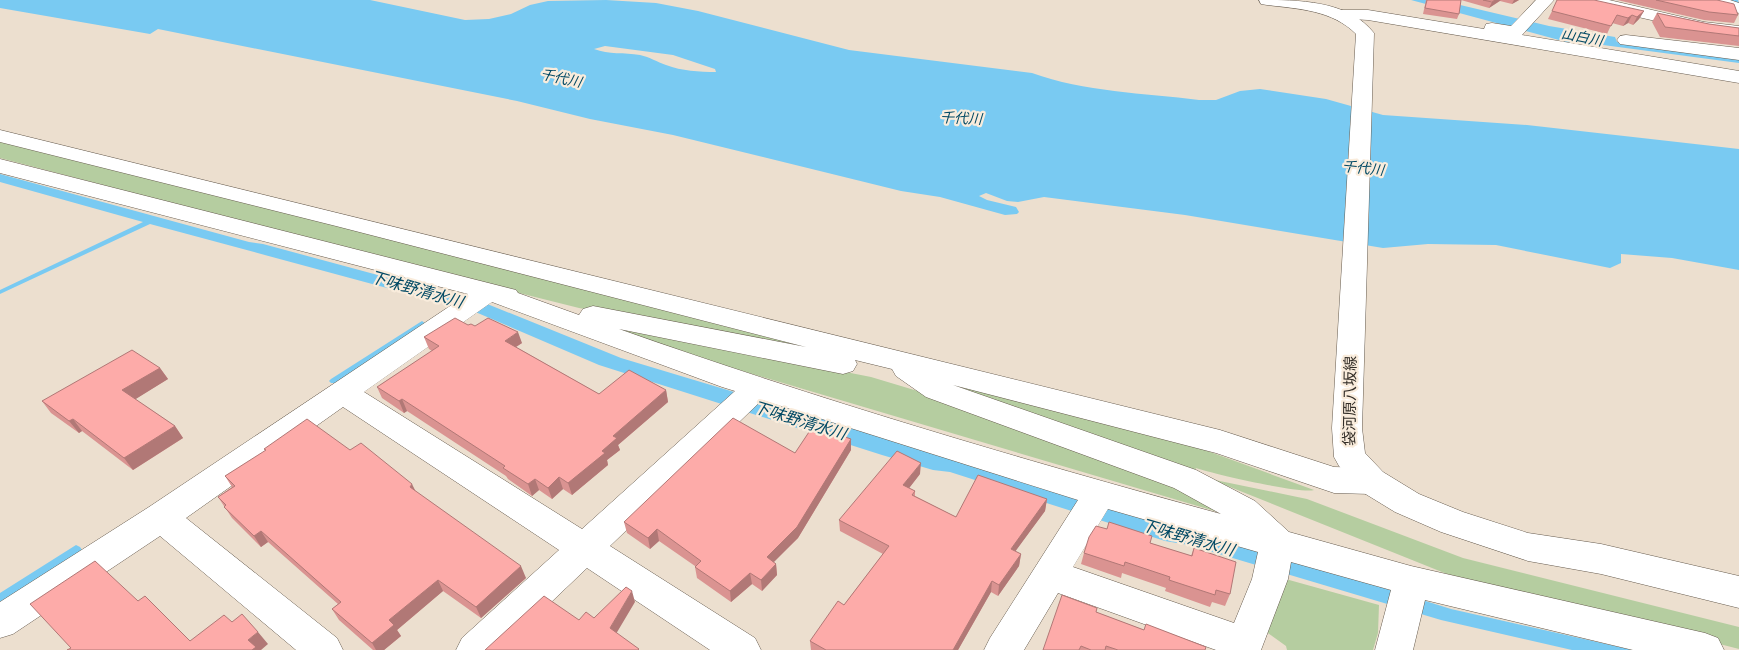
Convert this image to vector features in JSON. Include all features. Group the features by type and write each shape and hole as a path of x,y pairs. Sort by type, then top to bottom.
{"street":[{"path":"1270,0 1310,5 1345,16 1405,13 1520,26 1606,56"},
{"path":"1520,26 1546,0"},
{"path":"1587,0 1643,32 1739,66"},
{"path":"1711,0 1739,8"},
{"path":"1405,13 1606,56 1739,77"},
{"name":"袋河原八坂線","path":"1345,16 1364,32 1347,428 1360,469"},
{"path":"1619,39 1643,32 1704,27 1739,31"},
{"path":"1606,56 1608,52 1643,32 1695,30 1739,37"},
{"path":"1643,32 1739,54"},
{"path":"0,136 1220,442 1334,480 1360,469 1407,503 1453,522 1528,547 1601,559 1739,592"},
{"path":"0,166 489,292 592,315 863,368 892,359"},
{"path":"489,292 756,388 1100,494 1411,581 1705,650"},
{"path":"0,622 161,517 489,292"},
{"path":"892,359 936,390 1184,479 1243,510 1277,543"},
{"path":"475,650 756,388"},
{"path":"343,393 742,650"},
{"path":"1002,650 1100,494"},
{"path":"161,517 324,650"},
{"path":"1049,574 1243,647 1270,579 1277,543"},
{"path":"1394,650 1411,581"}],"green space":[{"path":"0,140 862,359 579,308 415,267 0,158"},
{"path":"592,322 871,377 921,392 1176,485 1228,515 702,359"},
{"path":"932,379 1172,438 1314,490 1292,489 1237,479 1196,468 1193,474"},
{"path":"1210,479 1307,499 1463,558 1739,627 1739,649 1447,574"},
{"path":"1282,578 1379,605 1378,633 1373,650 1287,650 1286,646 1265,631"}],"water":[{"name":"千代川","path":"0,0 370,0 465,20 489,19 511,14 530,5 548,1 606,0 656,3 698,11 849,50 1032,73 1072,84 1114,91 1216,100 1240,91 1260,89 1326,99 1383,115 1527,125 1739,149 1739,270 1672,258 1621,254 1621,263 1610,268 1496,245 1428,244 1383,248 1185,215 1044,197 1018,202 1007,201 986,193 979,196 987,200 1016,207 1019,212 1017,214 1005,215 940,197 901,191 673,135 590,119 517,101 158,29 150,34 0,8","holes":["605,46 673,55 715,69 716,72 684,70 640,55 605,52 594,49"]},
{"name":"山白川","path":"1411,0 1439,0 1549,26 1615,37 1617,42 1739,57 1739,63 1573,41 1570,43"},
{"name":"下味野清水川","path":"0,174 249,242 263,244 411,284 470,297 621,358 1451,609 1633,650 1572,650 1441,620 1189,545 1165,541 950,472 933,470 882,455 599,365 459,305 387,288 150,224 0,294 0,290 143,222 0,182"}],"building":[{"path":"1427,0 1461,0 1459,14 1425,8"},
{"path":"1557,0 1594,0 1644,11 1637,17 1632,15 1628,18 1617,15 1611,26 1552,11"},
{"path":"1656,0 1717,0 1734,4 1738,15 1709,12"},
{"path":"1657,13 1739,28 1739,36 1665,27"},
{"path":"455,318 468,325 475,326 488,318 518,332 505,341 599,394 629,370 666,390 613,436 617,438 602,451 605,453 568,483 559,477 548,488 535,479 528,484 503,468 505,466 402,399 399,401 377,387 439,346 424,337"},
{"path":"132,350 160,368 122,390 175,426 124,458 73,419 69,421 42,401"},
{"path":"733,418 795,453 813,426 851,439 797,527 767,557 776,564 761,580 750,573 730,591 695,567 701,561 657,529 648,538 624,522"},
{"path":"307,419 350,450 361,443 412,484 410,487 521,566 476,607 438,580 389,620 394,625 372,643 332,609 341,602 261,531 254,536 224,507 226,505 218,497 235,486 225,476 266,450 264,449"},
{"path":"897,451 921,463 903,485 915,491 912,495 956,517 978,475 1047,499 1011,549 1021,554 999,585 992,581 953,650 826,650 810,641 838,601 844,605 889,546 839,520"},
{"path":"1109,522 1152,536 1150,543 1192,556 1194,548 1236,562 1230,594 1216,590 1215,595 1169,580 1170,577 1125,562 1124,566 1084,553 1089,537 1096,526 1107,529"},
{"path":"95,561 138,601 145,596 190,641 224,615 232,622 242,614 258,632 248,640 256,647 252,650 67,650 71,648 30,604"},
{"path":"626,587 632,591 610,628 638,650 485,650 544,596 579,620 586,612 594,618"},
{"path":"1062,595 1097,608 1096,612 1144,630 1146,624 1206,647 1205,650 1118,650 1106,646 1105,650 1091,650 1081,646 1079,650 1043,650"}],"waterway":[{"path":"334,381 422,324"},
{"path":"0,599 76,550"}]}
